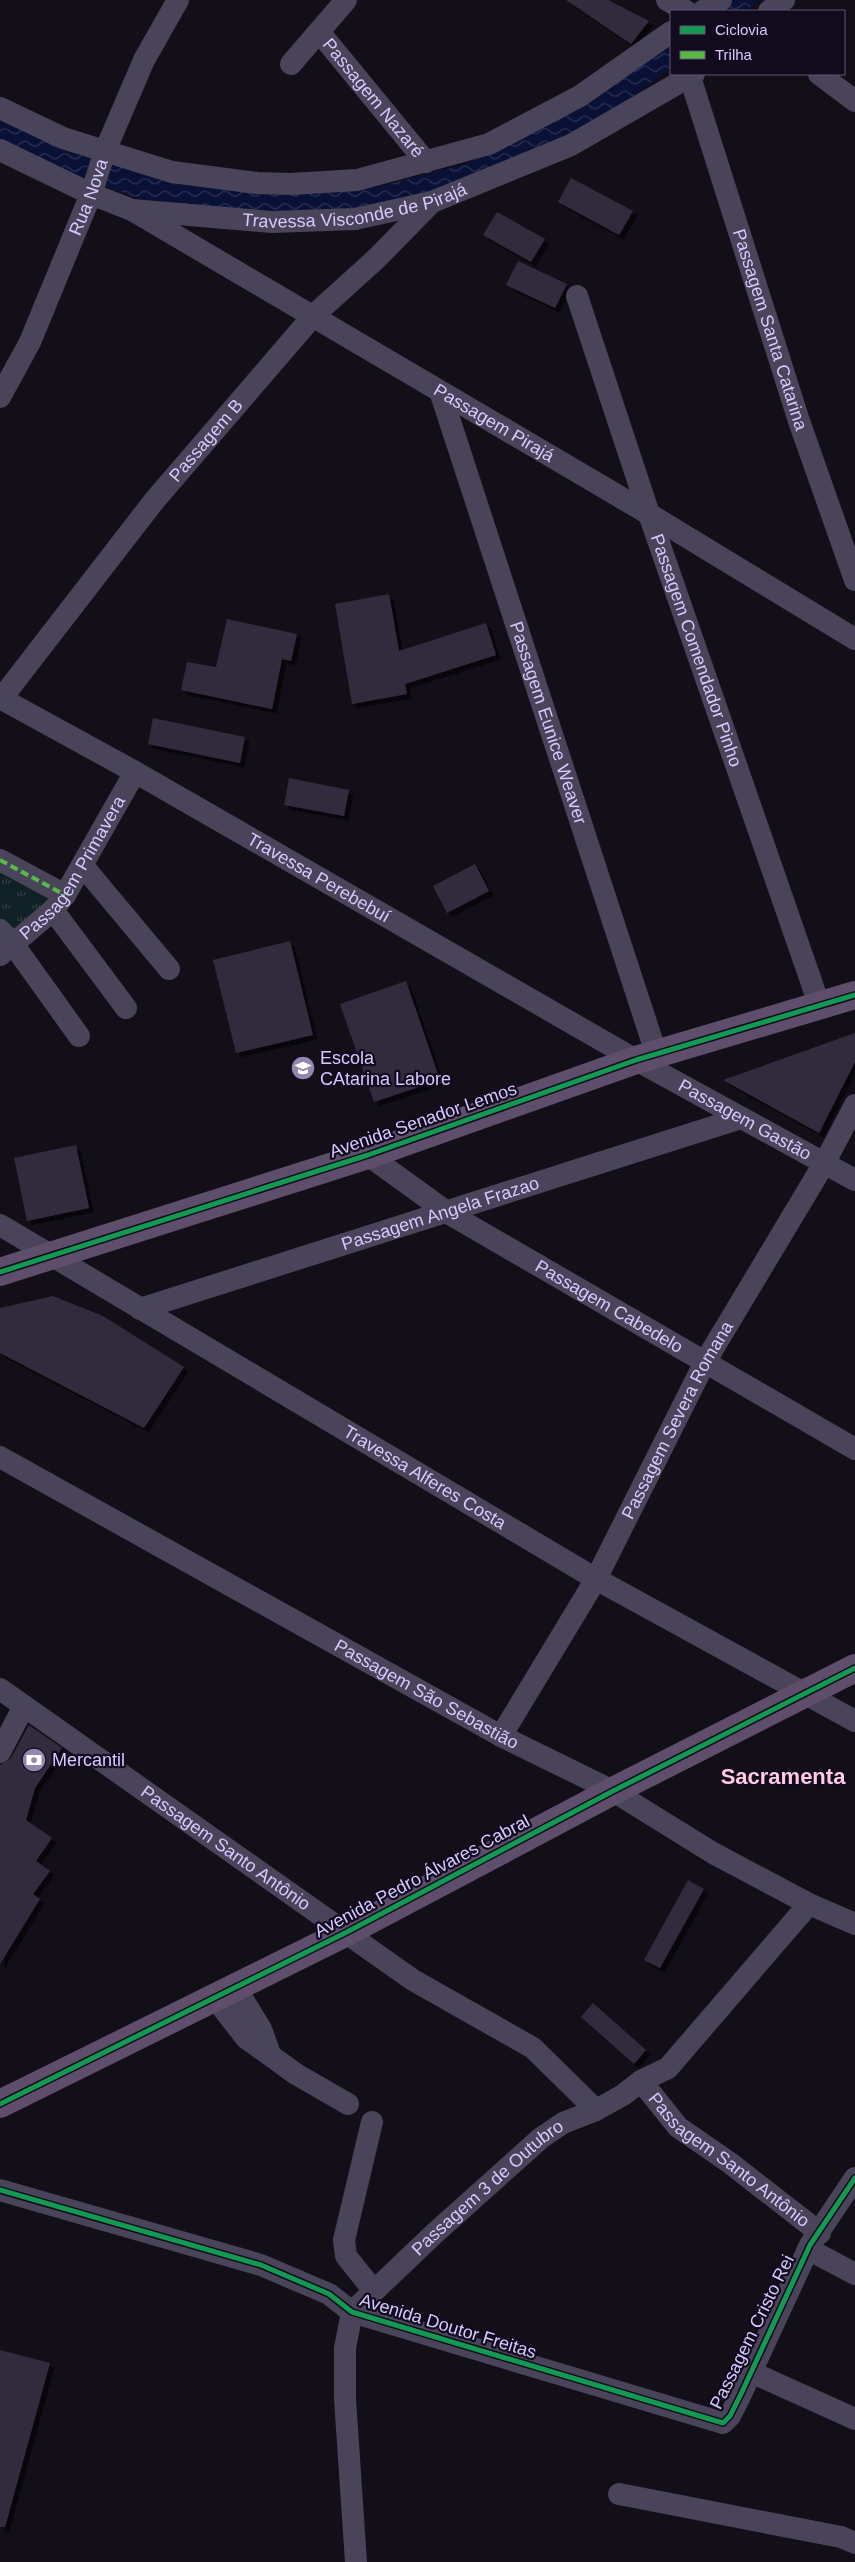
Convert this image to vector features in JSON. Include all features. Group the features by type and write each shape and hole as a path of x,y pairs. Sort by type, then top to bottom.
{"main road":[{"name":"Avenida Senador Lemos","path":"0,1272 51,1254 368,1155 646,1056 855,995"},
{"name":"Avenida Pedro Álvares Cabral","path":"0,2104 347,1932 613,1791 804,1692 855,1668"}],"street":[{"name":"Rua Nova","path":"0,396 30,342 144,60 178,0"},
{"name":"Passagem Nazaré","path":"291,64 320,33 346,0"},
{"path":"667,0 684,10"},
{"path":"704,10 721,0"},
{"path":"770,10 784,0"},
{"name":"Passagem Nazaré","path":"320,33 426,162"},
{"name":"Travessa Visconde de Pirajá","path":"0,108 104,156 172,172 257,184 358,180 489,144 580,96 670,33"},
{"path":"820,75 855,102"},
{"name":"Travessa Visconde de Pirajá","path":"0,150 92,190 132,210 272,222 355,219 432,202 571,145 692,76"},
{"name":"Passagem Santa Catarina","path":"692,76 799,421 855,580"},
{"name":"Passagem B","path":"0,698 154,501 313,316 377,258 432,202"},
{"name":"Passagem Pirajá","path":"132,210 649,514 855,639"},
{"name":"Passagem Comendador Pinho","path":"577,296 649,514 819,1004"},
{"name":"Passagem Eunice Weaver","path":"442,394 646,1056"},
{"name":"Travessa Perebebuí","path":"0,698 646,1056"},
{"name":"Passagem Primavera","path":"4,943 59,903 83,866 135,772"},
{"path":"0,860 59,903 126,1008"},
{"path":"83,866 169,969"},
{"path":"4,943 79,1036"},
{"name":"Passagem Gastão","path":"646,1056 741,1118 855,1180"},
{"name":"Passagem Severa Romana","path":"501,1736 596,1579 705,1362 825,1162 855,1105"},
{"name":"Passagem Angela Frazao","path":"140,1310 448,1214 741,1118"},
{"name":"Passagem Cabedelo","path":"368,1155 448,1214 855,1449"},
{"name":"Travessa Alferes Costa","path":"0,1225 51,1254 140,1310 596,1579 855,1721"},
{"name":"Passagem São Sebastião","path":"0,1457 501,1736 613,1791 713,1853 809,1904 855,1924"},
{"name":"Passagem Santo Antônio","path":"0,1689 414,1980 533,2048 596,2110"},
{"path":"0,1752 24,1706"},
{"name":"Passagem 3 de Outubro","path":"352,2312 541,2138 563,2123 596,2110 623,2095 641,2081 668,2068 809,1904"},
{"path":"224,1992 246,2038 296,2074 348,2104"},
{"name":"Passagem Santo Antônio","path":"641,2081 678,2127 730,2163 814,2241 855,2274"},
{"path":"372,2122 344,2240 346,2256 374,2291"},
{"name":"Passagem Cristo Rei","path":"723,2423 730,2416 814,2241 855,2178"},
{"name":"Avenida Doutor Freitas","path":"0,2190 261,2265 329,2294 352,2312 723,2423"},
{"path":"352,2312 345,2348 345,2399 356,2562"},
{"path":"751,2372 855,2419"},
{"path":"619,2494 841,2537 855,2543"}],"green space":[{"path":"0,870 48,896 50,905 14,936 0,922"}],"water":[{"path":"729,0 760,0 746,10 713,10"},
{"path":"670,38 670,68 626,102 491,177 366,209 290,217 140,199 28,158 0,143 0,115 103,163 228,190 373,188 466,164 549,123"}],"building":[{"path":"566,0 608,0 649,21 631,44"},
{"path":"571,178 633,211 619,235 558,202"},
{"path":"497,212 545,239 531,262 483,235"},
{"path":"518,261 567,284 555,308 506,285"},
{"path":"389,594 399,651 486,623 496,655 405,684 407,694 352,704 335,604"},
{"path":"227,619 297,634 291,661 282,659 272,709 181,690 187,662 216,667"},
{"path":"153,718 245,737 240,763 148,744"},
{"path":"289,778 349,790 344,816 284,805"},
{"path":"475,864 489,891 447,913 433,886"},
{"path":"290,941 313,1035 236,1053 213,960"},
{"path":"406,981 440,1080 374,1102 340,1004"},
{"path":"855,1033 855,1062 819,1133 723,1080"},
{"path":"76,1145 89,1208 27,1221 14,1158"},
{"path":"53,1296 103,1316 184,1367 144,1428 0,1353 0,1308"},
{"path":"29,1725 62,1748 35,1788 26,1820 52,1838 36,1861 50,1871 33,1894 40,1899 0,1964 0,1765 11,1758"},
{"path":"688,1880 704,1889 660,1968 644,1960"},
{"path":"593,2003 646,2050 634,2064 581,2017"},
{"path":"0,2350 50,2363 5,2527 0,2527"}],"marked path":[{"path":"0,860 65,895"}],"cycle path":[{"path":"0,1272 368,1155 636,1060 855,995"},
{"path":"0,2104 347,1932 613,1791 855,1668"},
{"path":"0,2190 261,2265 329,2294 352,2312 723,2423 730,2416 741,2394 810,2245 855,2178"}],"place":[{"name":"Escola CAtarina Labore","path":"303,1068"},
{"name":"Mercantil","path":"34,1760"}],"district":[{"name":"Sacramenta","path":"783,1776"}]}
